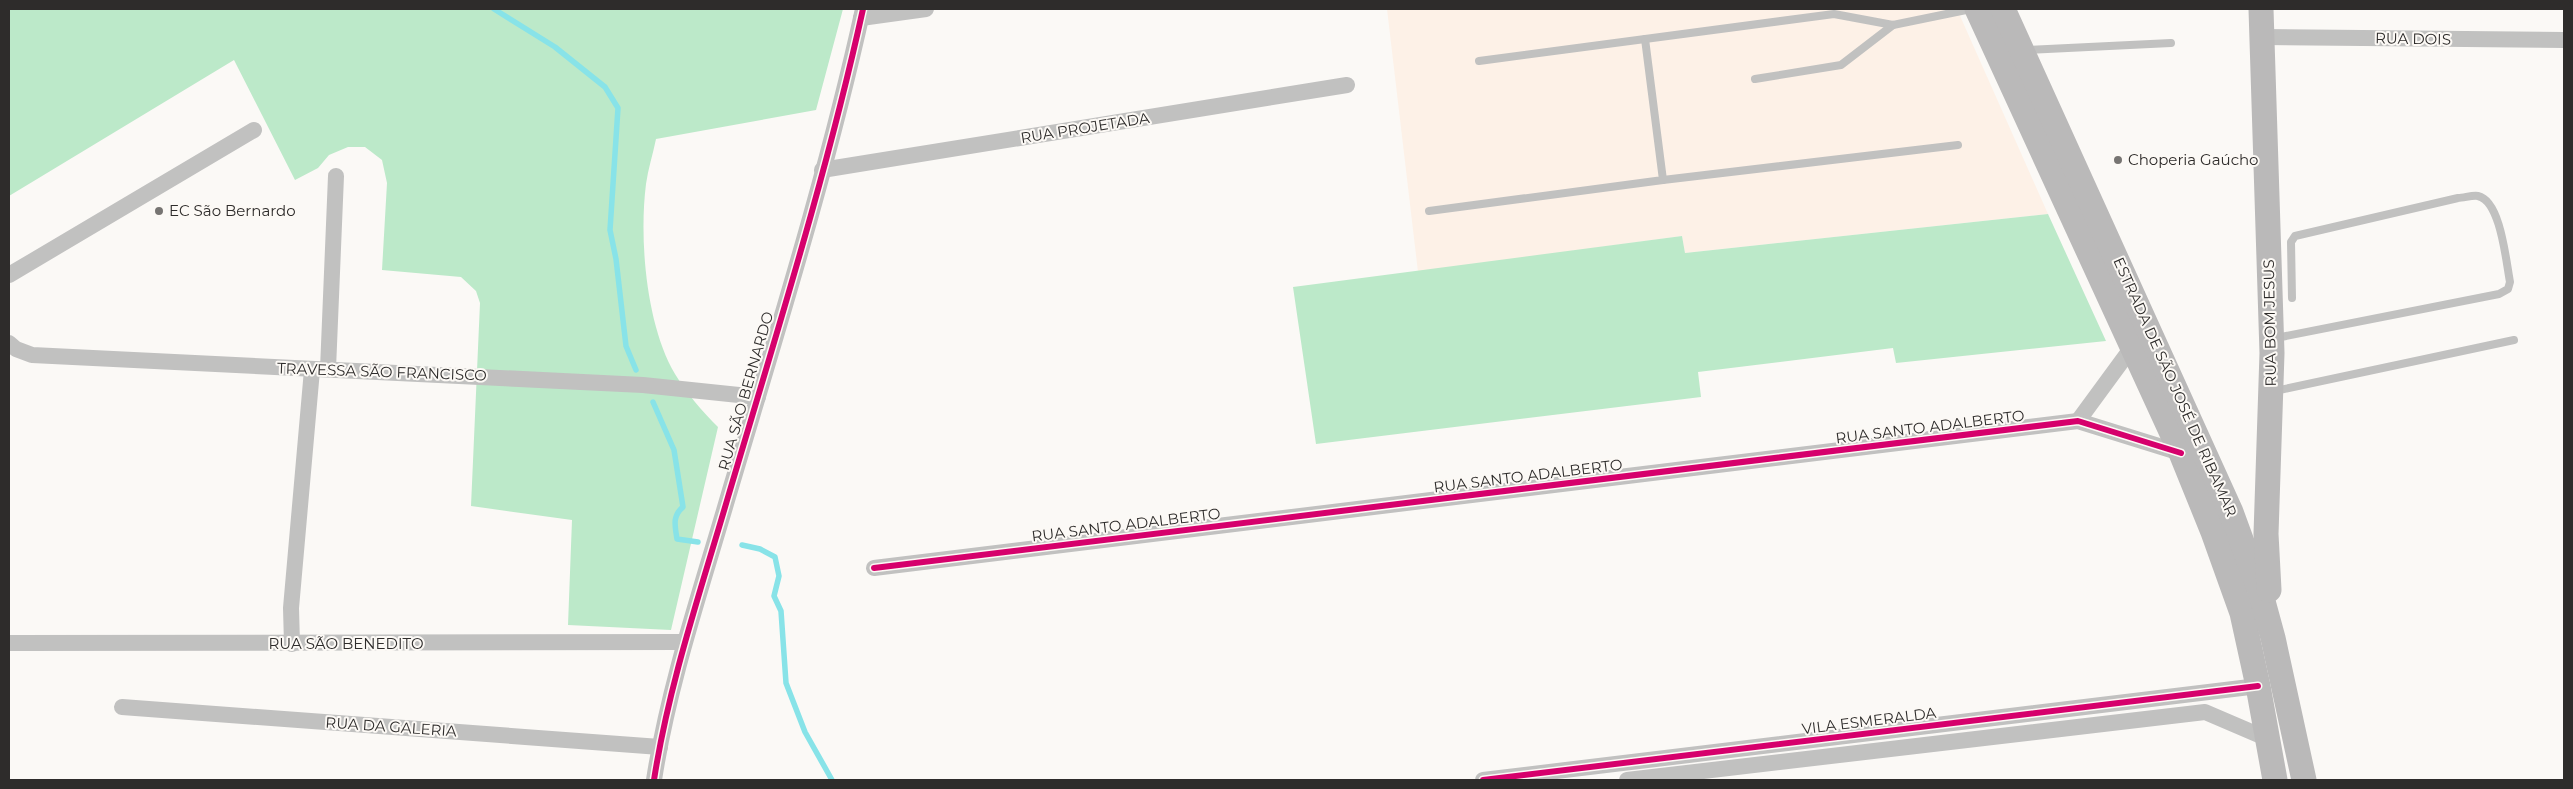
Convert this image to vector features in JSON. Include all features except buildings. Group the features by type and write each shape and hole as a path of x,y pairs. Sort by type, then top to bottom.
{"main road":[{"name":"ESTRADA DE SÃO JOSÉ DE RIBAMAR","path":"1977,9 2133,346 2181,453 2213,532 2242,613 2258,686 2275,780"},
{"name":"ESTRADA DE SÃO JOSÉ DE RIBAMAR","path":"2002,9 2211,464 2248,558 2273,638 2304,780"},
{"name":"RUA BOM JESUS","path":"2262,9 2272,338 2266,534 2273,638"}],"street":[{"path":"862,13 926,9"},
{"name":"RUA SÃO BERNARDO","path":"654,780 684,642 758,397 822,170 862,13"},
{"name":"RUA DOIS","path":"2262,37 2564,40"},
{"name":"RUA PROJETADA","path":"822,170 1348,86"},
{"path":"9,275 254,130"},
{"path":"328,369 336,176"},
{"name":"TRAVESSA SÃO FRANCISCO","path":"9,343 16,349 32,354 312,370 328,369 643,384 758,397"},
{"path":"2078,421 2133,346"},
{"path":"292,644 291,608 312,370"},
{"name":"RUA SANTO ADALBERTO","path":"874,568 2078,421 2181,453"},
{"name":"RUA SÃO BENEDITO","path":"9,643 684,642"},
{"name":"VILA ESMERALDA","path":"1483,780 1586,774 1851,736 2258,686"},
{"name":"RUA DA GALERIA","path":"122,707 660,747"},
{"name":"VILA ESMERALDA","path":"1627,780 2205,712 2268,739"},
{"path":"2020,715 2023,734"},
{"path":"1851,736 1852,754"}],"lane":[{"path":"1479,61 1834,14 1893,25 1971,9"},
{"path":"1755,79 1841,64 1893,25"},
{"path":"1644,39 1663,180"},
{"path":"2022,50 2171,43"},
{"path":"1429,211 1663,180 1958,145"},
{"path":"2272,338 2499,294 2508,289 2510,282 2496,213 2489,202 2478,196 2295,236 2291,242 2292,298"},
{"path":"2271,392 2514,340"}],"shaded area":[{"path":"1387,9 1957,9 2048,214 1685,253 1682,236 1418,272"}],"green space":[{"path":"9,9 843,9 816,110 656,139 647,178 644,206 644,255 651,307 665,354 675,374 695,402 718,427 671,630 568,625 572,520 471,506 480,303 476,291 461,277 382,270 387,183 382,160 365,147 348,147 329,155 318,168 295,180 234,60 9,196"},
{"path":"2048,214 2106,341 1896,363 1893,348 1698,372 1701,397 1316,444 1293,287 1682,236 1685,253"}],"waterway":[{"path":"494,9 555,47 605,87 618,108 610,230 616,259 626,346 636,370"},
{"path":"653,402 674,450 683,507 676,518 677,539 698,542"},
{"path":"742,545 760,549 775,557 779,576 774,596 781,611 786,683 805,732 832,780"}],"cycle path":[{"path":"654,780 660,744 677,672 817,193 863,9"},
{"path":"874,568 2078,421 2181,453"},
{"path":"1483,780 2258,686"}],"place":[{"name":"Choperia Gaúcho","path":"2118,160"},
{"name":"EC São Bernardo","path":"159,211"}]}
